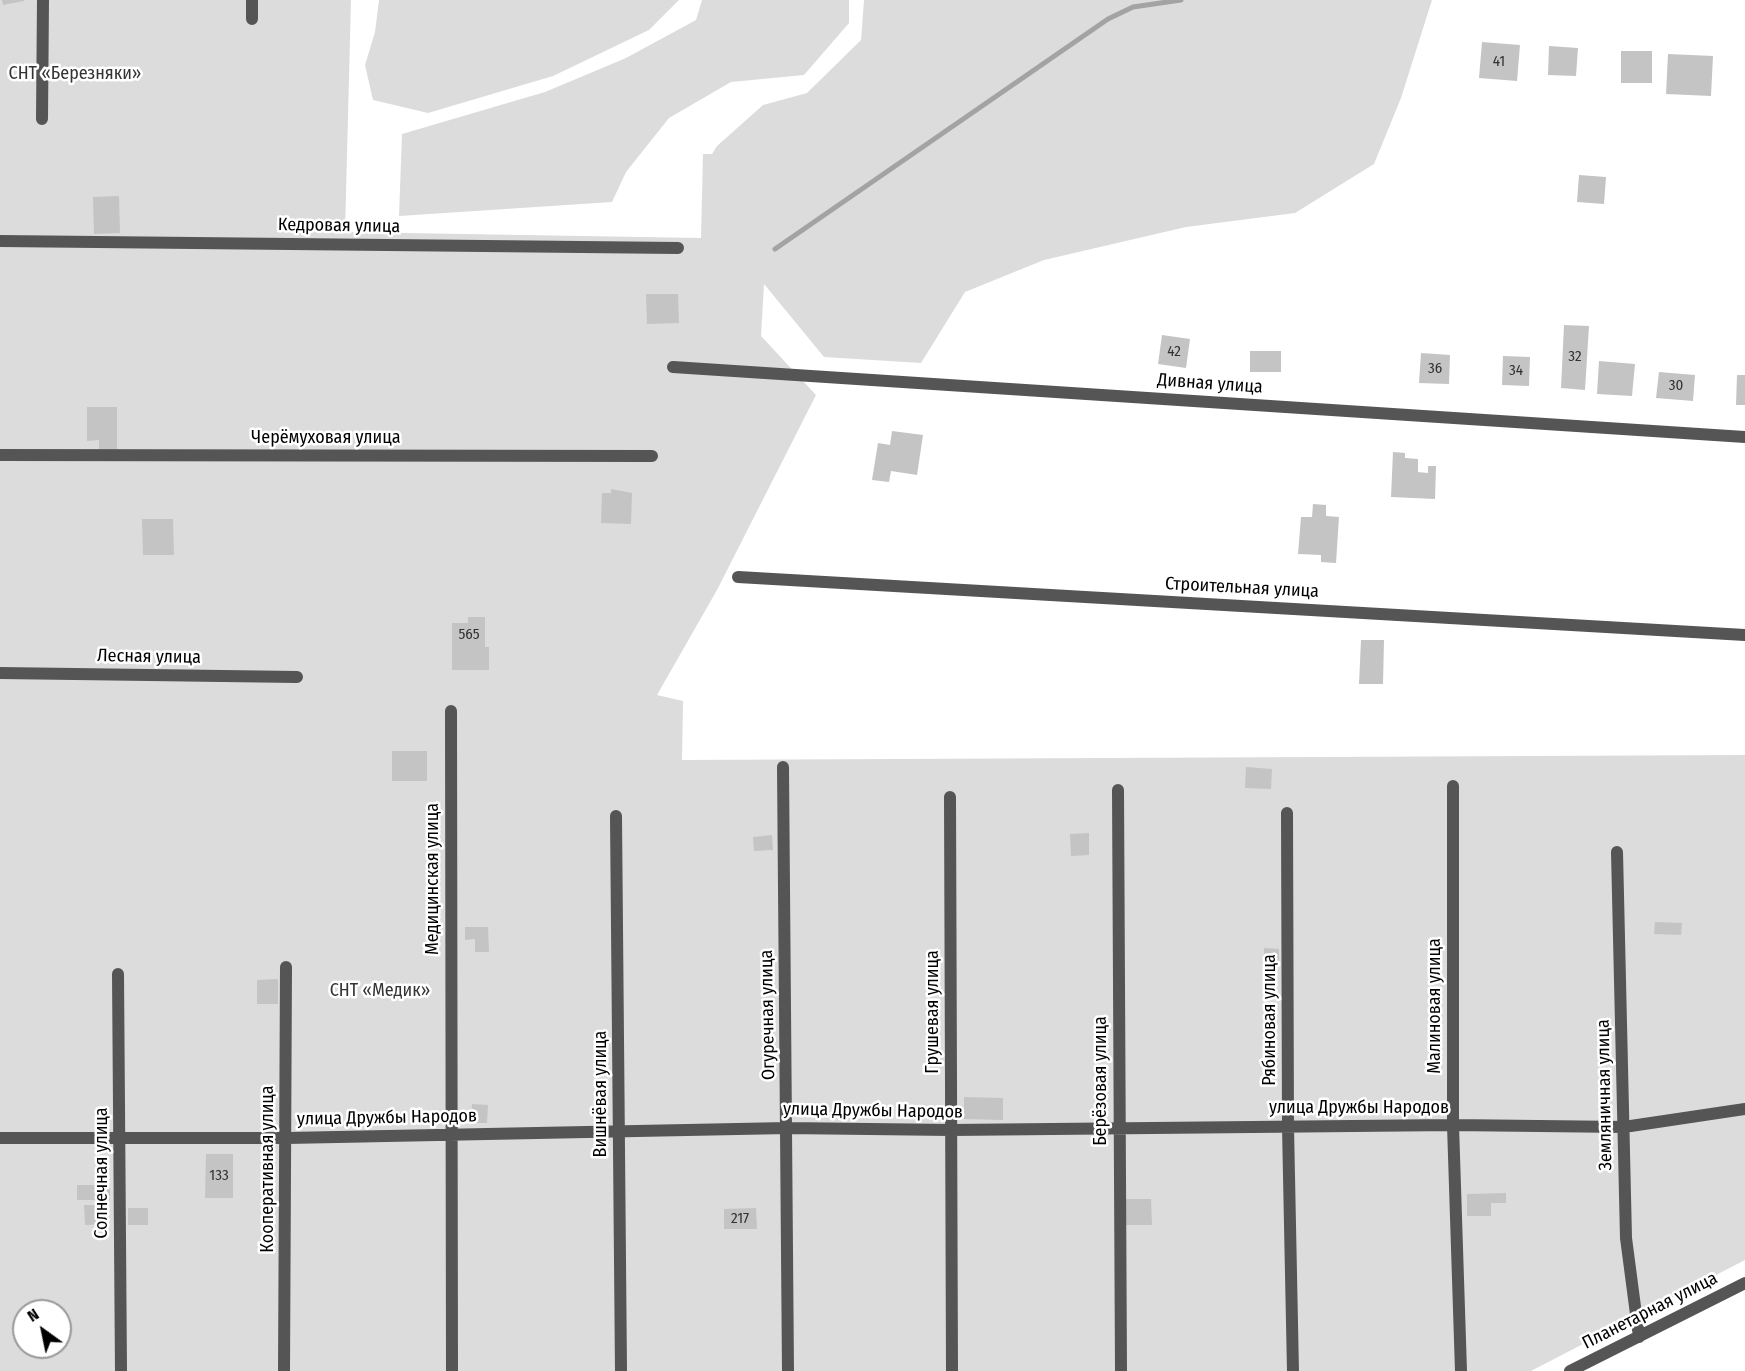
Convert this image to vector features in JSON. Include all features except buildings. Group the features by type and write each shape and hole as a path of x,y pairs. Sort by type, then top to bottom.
{"street":[{"path":"42,119 43,0"},
{"path":"252,0 252,19"},
{"name":"Кедровая улица","path":"0,241 678,248"},
{"name":"Дивная улица","path":"673,367 1745,437"},
{"name":"Черёмуховая улица","path":"0,455 652,456"},
{"name":"Строительная улица","path":"738,578 1745,635"},
{"name":"Лесная улица","path":"0,673 297,677"},
{"name":"Медицинская улица","path":"451,711 452,1371"},
{"name":"Огуречная улица","path":"783,767 788,1371"},
{"name":"Малиновая улица","path":"1453,786 1453,1125 1461,1371"},
{"name":"Берёзовая улица","path":"1118,790 1121,1371"},
{"name":"Грушевая улица","path":"950,797 952,1371"},
{"name":"Рябиновая улица","path":"1287,813 1288,1126 1293,1371"},
{"name":"Вишнёвая улица","path":"616,816 621,1371"},
{"name":"Земляничная улица","path":"1617,852 1626,1238 1639,1336"},
{"name":"Кооперативная улица","path":"284,1371 287,1138 286,967"},
{"name":"Солнечная улица","path":"118,974 121,1371"},
{"name":"улица Дружбы Народов","path":"0,1138 287,1138 787,1128 951,1130 1453,1125 1624,1127 1745,1109"},
{"name":"Планетарная улица","path":"1570,1371 1745,1283"}],"green space":[{"name":"СНТ «Медик»","path":"0,0 351,0 345,232 701,238 703,154 712,154 717,146 763,105 807,93 861,40 864,0 1432,0 1401,98 1374,164 1295,213 1186,227 1044,260 965,292 921,363 824,357 764,284 761,336 816,395 717,590 657,695 683,701 682,760 1745,755 1745,1260 1531,1371 0,1371"},
{"path":"379,0 679,0 649,30 553,76 428,113 373,100 365,65 375,32"},
{"path":"702,0 849,0 849,23 804,75 731,82 669,118 626,172 612,202 399,216 402,134 545,92 626,58 696,20"}],"waterway":[{"path":"775,249 1108,19 1133,7 1181,0"}],"park label":[{"name":"СНТ «Березняки»","path":"75,74"}]}
